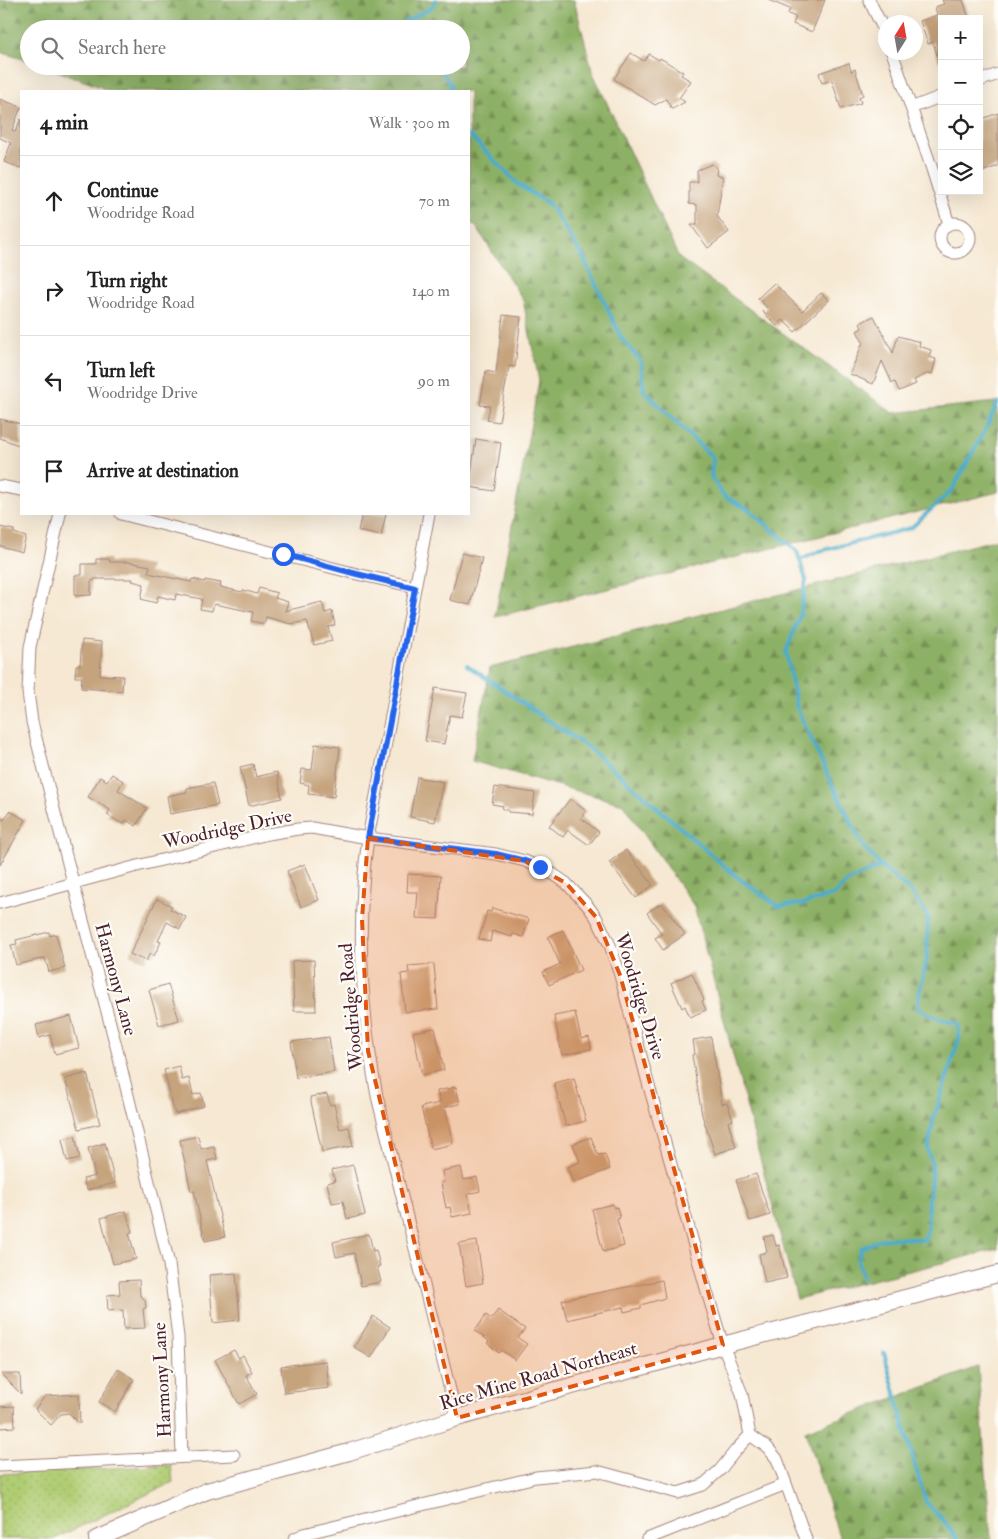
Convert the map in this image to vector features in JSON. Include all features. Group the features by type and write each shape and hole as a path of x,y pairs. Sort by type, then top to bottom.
{"main road":[{"name":"Rice Mine Road Northeast","path":"97,1539 208,1491 349,1452 457,1418 723,1345 998,1274"}],"street":[{"path":"869,0 878,18"},
{"path":"895,60 949,224"},
{"path":"983,80 998,74"},
{"path":"911,108 938,98"},
{"path":"0,486 20,490"},
{"name":"Harmony Lane","path":"60,515 30,647 28,692 32,722 116,1046 169,1264 178,1337 182,1456"},
{"path":"125,515 415,588"},
{"name":"Woodridge Road","path":"429,515 368,838 364,874 362,946 364,1008 368,1051 379,1106 457,1418"},
{"name":"Woodridge Drive","path":"0,903 137,866 278,832 312,828 368,838 496,854 525,861 553,874 566,883 596,918 610,945 620,974 647,1078 723,1345 742,1394 750,1435"},
{"path":"294,1539 304,1534 536,1477 597,1471 678,1493 703,1485 720,1470 750,1435 767,1447 777,1459 806,1539"},
{"path":"0,1466 234,1455"},
{"path":"647,1539 786,1484"}],"highlighted area":[{"path":"368,838 525,861 566,883 596,917 620,975 723,1345 457,1418 368,1051 362,919"}],"green space":[{"path":"0,0 574,0 593,73 679,258 893,413 996,402 998,409 998,492 495,617 539,381 523,300 475,225 470,223 470,90 108,90 68,75 470,75 470,20 20,20 20,58 0,52"},
{"path":"998,539 998,1249 797,1299 694,906 623,804 472,761 490,668"},
{"path":"978,1367 991,1539 840,1539 805,1431"},
{"path":"171,1465 173,1482 54,1539 0,1539 0,1474"}],"building":[{"path":"768,0 825,0 812,32 793,24 796,17 788,14 790,9"},
{"path":"942,0 963,0 968,15 938,15 938,59 933,42 928,44 923,30 923,20 937,15 935,7 944,4"},
{"path":"631,53 644,61 649,54 659,60 660,58 683,72 681,75 691,81 679,98 685,102 672,109 666,99 655,105 614,79"},
{"path":"849,63 851,71 855,69 863,95 859,97 861,103 841,109 832,80 822,83 819,73"},
{"path":"0,99 20,107 12,130 15,132 20,121 20,168 4,162 11,143 0,138"},
{"path":"998,113 998,166 983,172 983,150 983,119"},
{"path":"712,164 717,168 716,175 723,177 717,216 729,232 708,248 691,225 697,225 697,205 689,204 689,182 697,182 697,170"},
{"path":"774,283 802,311 821,293 829,300 795,332 783,320 777,326 763,312 767,308 758,298"},
{"path":"503,315 521,317 515,367 509,366 499,422 487,420 490,406 480,405 486,371 496,373"},
{"path":"874,316 893,353 898,336 920,342 919,346 931,350 929,357 936,359 932,374 929,373 914,380 916,384 899,391 895,382 892,383 882,361 873,384 850,374 863,342 857,331 862,328 860,323"},
{"path":"0,419 20,424 20,446 0,438"},
{"path":"476,439 501,443 494,491 470,487"},
{"path":"362,515 386,515 381,536 358,531"},
{"path":"0,527 14,530 14,533 26,537 22,552 0,546"},
{"path":"462,553 482,558 470,605 450,600"},
{"path":"96,559 109,559 110,562 128,562 150,566 148,573 191,582 192,579 221,583 220,587 242,592 243,590 257,594 259,588 277,593 275,598 288,602 285,611 322,602 325,613 332,611 335,625 328,627 332,641 314,645 307,621 291,624 266,617 264,624 251,621 253,612 214,604 212,611 200,609 202,599 176,594 175,600 158,596 156,603 141,599 144,584 132,581 133,579 94,579 94,581 91,581 91,595 75,596 75,575 82,575 82,564 96,564"},
{"path":"82,640 102,642 100,675 123,676 122,691 81,688 82,677 75,677 76,665 80,665"},
{"path":"435,688 467,693 462,717 450,715 444,744 425,741"},
{"path":"315,744 340,747 334,797 308,794 309,785 300,783 302,769 312,770"},
{"path":"253,764 256,777 277,772 282,798 249,806 240,767"},
{"path":"112,774 123,781 118,790 147,808 136,826 126,820 123,824 107,815 110,810 88,797 100,777 107,781"},
{"path":"417,777 443,782 435,822 410,817"},
{"path":"213,783 218,805 170,814 167,796 187,792 187,788"},
{"path":"495,787 535,793 532,814 508,812 508,810 502,809 503,806 492,804"},
{"path":"570,799 586,811 581,818 599,832 589,845 568,830 563,837 549,826"},
{"path":"10,811 26,820 0,865 0,818 4,820"},
{"path":"626,850 653,885 636,898 609,862"},
{"path":"305,864 319,900 301,907 287,871"},
{"path":"408,874 441,876 438,919 416,918 418,892 407,892"},
{"path":"157,899 172,906 170,909 186,917 180,929 167,922 158,941 161,942 154,956 150,953 146,961 130,954"},
{"path":"661,903 685,934 663,950 655,938 662,934 647,913"},
{"path":"492,908 529,919 523,937 513,934 512,937 492,931 490,942 479,939 487,911 491,912"},
{"path":"563,930 581,970 549,985 543,972 560,964 548,937"},
{"path":"49,932 50,936 56,934 65,968 49,972 45,958 16,965 11,945 17,944 16,940"},
{"path":"314,960 316,1011 294,1011 292,961"},
{"path":"434,964 438,1009 405,1012 401,974 409,973 408,966"},
{"path":"692,973 704,1000 702,1001 706,1010 690,1017 685,1006 682,1008 671,983"},
{"path":"168,984 179,1020 159,1025 149,990"},
{"path":"575,1012 581,1039 589,1037 591,1049 562,1055 554,1016"},
{"path":"71,1016 79,1048 55,1054 50,1035 39,1038 36,1025"},
{"path":"435,1028 444,1070 422,1075 413,1032"},
{"path":"329,1037 334,1072 296,1078 291,1042"},
{"path":"711,1037 722,1104 727,1103 733,1120 728,1122 736,1147 715,1154 702,1115 692,1055 695,1054 693,1040"},
{"path":"179,1066 182,1080 189,1078 193,1095 201,1093 204,1106 175,1114 164,1070"},
{"path":"87,1073 100,1124 79,1129 65,1079"},
{"path":"574,1078 586,1121 566,1126 554,1083"},
{"path":"456,1087 460,1104 445,1107 453,1144 431,1149 421,1107 440,1103 437,1091"},
{"path":"327,1094 330,1105 334,1104 340,1129 349,1127 353,1146 322,1152 310,1097"},
{"path":"75,1136 80,1158 67,1161 62,1139"},
{"path":"198,1136 201,1149 214,1146 217,1159 207,1161 225,1237 205,1241 194,1191 191,1191 180,1140"},
{"path":"591,1137 598,1155 605,1154 610,1169 573,1183 567,1167 580,1162 573,1144"},
{"path":"105,1143 115,1183 87,1190 83,1179 95,1176 88,1148"},
{"path":"353,1165 365,1215 347,1219 343,1201 332,1203 327,1183 335,1181 332,1170"},
{"path":"461,1167 464,1180 477,1177 480,1191 468,1194 472,1213 452,1217 450,1207 446,1208 441,1183 444,1182 442,1171"},
{"path":"756,1174 770,1215 750,1221 736,1180"},
{"path":"613,1204 614,1208 617,1207 620,1218 617,1219 624,1246 603,1252 592,1209"},
{"path":"126,1211 132,1232 129,1233 136,1259 113,1264 101,1218"},
{"path":"369,1234 373,1251 376,1250 380,1266 377,1267 381,1282 361,1286 354,1253 336,1257 333,1242"},
{"path":"773,1235 776,1246 779,1245 787,1278 765,1283 759,1254 767,1252 764,1237"},
{"path":"477,1241 483,1283 466,1286 459,1244"},
{"path":"236,1273 240,1320 213,1323 209,1275"},
{"path":"139,1280 140,1295 145,1300 146,1308 143,1309 145,1328 124,1329 123,1310 108,1311 107,1295 120,1294 119,1281"},
{"path":"662,1280 665,1298 641,1305 641,1308 624,1312 623,1307 567,1320 562,1300"},
{"path":"498,1310 525,1329 518,1338 527,1344 515,1360 501,1350 499,1353 487,1343 489,1341 475,1331 486,1315 491,1319"},
{"path":"373,1316 390,1327 371,1358 354,1347"},
{"path":"234,1350 239,1358 243,1355 252,1372 246,1375 257,1394 239,1404 215,1360"},
{"path":"326,1361 329,1388 284,1393 281,1366"},
{"path":"118,1369 134,1379 115,1412 99,1402"},
{"path":"1,1374 20,1374 21,1394"},
{"path":"79,1394 80,1424 69,1413 61,1414 51,1425 35,1409 45,1396"},
{"path":"14,1406 15,1427 0,1428 0,1407"}],"waterway":[{"path":"408,20 431,8 436,0"},
{"path":"444,75 450,84 451,90"},
{"path":"470,136 519,185 549,204 582,255 621,337 641,362 644,391 713,458 711,477 724,496 748,509 797,551 806,580 800,615 786,652 797,708 863,846 881,866 912,893 928,917 927,958 919,994 918,1009 940,1019 958,1024 959,1039 933,1121 928,1150 932,1165 928,1224 925,1240 881,1239 861,1248 858,1261 863,1278"},
{"path":"800,560 820,551 911,528 952,490 998,402"},
{"path":"467,665 590,749 737,877 778,906 802,904 834,895 848,881 881,866"},
{"path":"884,1353 926,1502 945,1522 957,1539"}],"route":[{"path":"283,554 415,588 368,838 496,854 525,861 540,867"}]}
